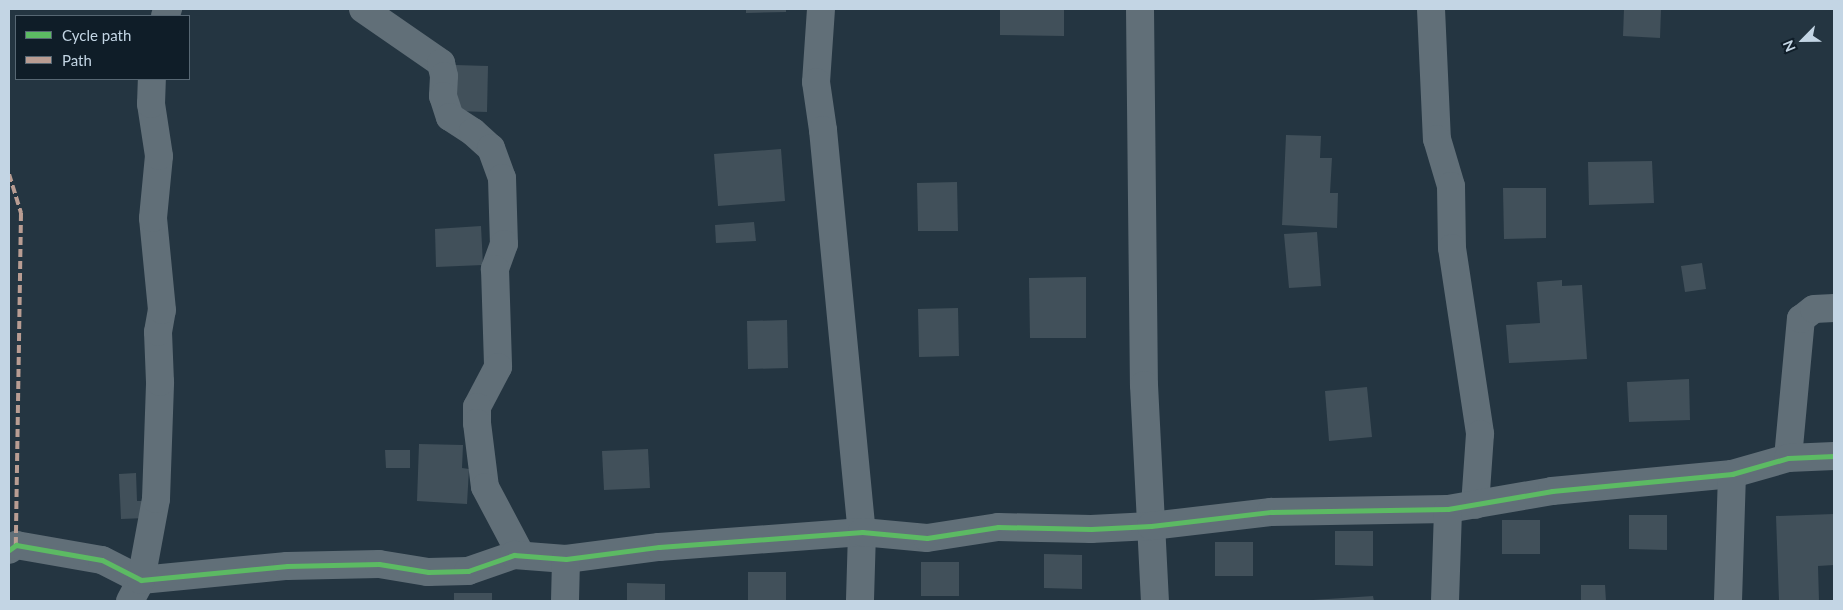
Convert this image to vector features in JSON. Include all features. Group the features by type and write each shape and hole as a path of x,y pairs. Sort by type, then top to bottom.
{"street":[{"path":"363,9 440,64 444,76 443,96 450,117 473,132 490,148 502,178 504,244 495,269 498,367 477,407 477,423 485,487 521,555"},
{"path":"821,9 817,100 823,130 862,532 860,601"},
{"path":"1140,9 1144,385 1155,601"},
{"path":"1431,9 1437,139 1451,186 1452,248 1480,434 1475,505"},
{"path":"136,591 156,499 160,382 158,332 162,310 153,218 159,156 151,104 152,80"},
{"path":"1788,458 1801,319 1814,309 1834,308"},
{"path":"136,591 287,566 379,564 428,572 468,571 521,555 566,559 659,547 862,532 927,538 998,527 1091,529 1151,526 1271,512 1448,509 1552,491 1732,474 1788,458 1834,456"},
{"path":"1728,601 1732,474"},
{"path":"1445,601 1448,509"},
{"path":"9,550 16,545 102,560 136,591"},
{"path":"565,601 566,559"}],"building":[{"path":"746,9 786,9 786,12 746,13"},
{"path":"1000,9 1064,9 1064,36 1000,35"},
{"path":"1624,9 1661,9 1660,38 1623,36"},
{"path":"455,65 488,66 487,112 455,111"},
{"path":"1286,135 1321,136 1320,158 1332,158 1330,193 1338,193 1337,228 1282,225"},
{"path":"781,149 785,201 718,206 714,154"},
{"path":"1652,161 1654,203 1589,205 1588,162"},
{"path":"957,182 958,231 918,231 917,183"},
{"path":"1503,188 1546,188 1546,238 1504,239"},
{"path":"754,222 756,241 716,243 715,225"},
{"path":"481,226 483,265 436,267 435,229"},
{"path":"1317,232 1321,286 1289,288 1284,234"},
{"path":"1702,263 1706,289 1685,292 1681,266"},
{"path":"1086,277 1086,338 1030,338 1029,278"},
{"path":"1562,280 1562,286 1582,285 1587,359 1509,363 1506,325 1540,323 1537,282"},
{"path":"958,308 959,356 919,357 918,309"},
{"path":"787,320 788,368 748,369 747,321"},
{"path":"1689,379 1690,420 1629,422 1627,382"},
{"path":"1367,387 1372,437 1329,441 1325,391"},
{"path":"419,444 463,445 462,468 469,469 467,504 417,501"},
{"path":"648,449 650,488 604,490 602,451"},
{"path":"385,450 410,450 410,468 386,468"},
{"path":"136,473 137,501 146,501 146,518 121,519 119,474"},
{"path":"1834,514 1834,565 1818,566 1819,601 1779,601 1776,516"},
{"path":"1629,515 1667,515 1667,550 1629,549"},
{"path":"1502,520 1540,520 1540,554 1502,554"},
{"path":"1335,531 1373,531 1373,566 1335,565"},
{"path":"1215,542 1253,542 1253,576 1215,576"},
{"path":"1044,554 1082,555 1082,589 1044,588"},
{"path":"921,562 959,562 959,596 921,596"},
{"path":"748,572 786,572 786,601 748,601"},
{"path":"627,583 665,584 665,601 627,601"},
{"path":"1581,585 1605,585 1606,601 1581,601"},
{"path":"454,593 492,593 492,601 454,601"},
{"path":"1373,596 1374,601 1313,601 1313,600"}],"marked path":[{"path":"9,174 21,213 16,545"}],"cycle path":[{"path":"9,550 16,545 102,560 141,580 287,566 379,564 428,572 468,571 514,555 566,559 659,547 862,532 927,538 998,527 1091,529 1151,526 1271,512 1448,509 1552,491 1732,474 1788,458 1834,456"}]}
